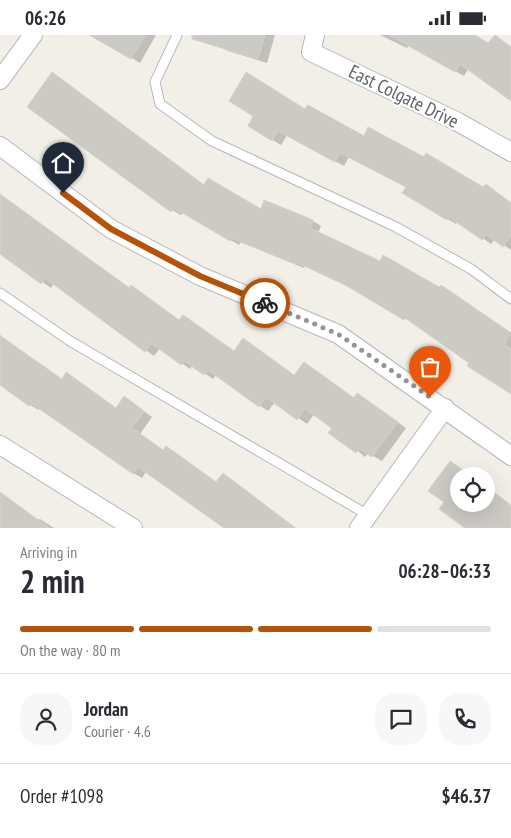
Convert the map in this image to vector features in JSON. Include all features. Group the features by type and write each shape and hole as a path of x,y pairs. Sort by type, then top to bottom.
{"street":[{"path":"0,80 33,35"},
{"name":"East Colgate Drive","path":"315,35 311,52 458,121 511,152"},
{"path":"0,146 111,229 200,276 338,334 511,456"},
{"path":"364,521 445,408"},
{"path":"0,445 132,528"}],"lane":[{"path":"177,35 155,83 160,104 212,141 396,227 471,269 511,299"},
{"path":"0,293 70,341 364,521"}],"building":[{"path":"89,35 145,35 131,59"},
{"path":"192,35 265,35 258,59 192,39"},
{"path":"389,35 475,35 488,43 495,35 511,47 511,101 460,64 455,72"},
{"path":"52,72 204,185 208,178 261,209 264,200 313,220 310,228 380,261 383,255 439,287 441,285 511,333 504,344 511,349 511,394 467,366 469,363 405,318 404,320 347,286 296,262 295,264 231,238 230,241 174,208 171,212 27,107"},
{"path":"246,72 305,109 308,105 364,136 368,127 424,157 426,153 483,187 486,184 511,203 511,236 503,247 486,234 482,240 449,217 447,220 402,193 406,187 340,153 335,162 278,131 272,141 248,126 253,116 229,101"},
{"path":"0,194 129,288 131,285 179,320 183,315 234,351 243,338 294,375 304,362 354,398 357,393 398,422 372,457 359,448 356,453 328,433 332,428 305,409 297,420 266,397 259,407 208,370 204,375 184,361 181,365 151,343 145,352 45,278 41,284 0,254"},
{"path":"0,336 62,379 66,372 116,408 124,396 144,411 132,428 163,450 166,446 216,482 223,473 295,528 224,528 138,467 133,474 31,403 29,406 0,385"},
{"path":"450,461 458,467 450,467 450,512 495,512 495,494 511,506 511,528 465,528 439,509 444,502 428,491"},
{"path":"0,492 49,528 0,528"}],"way so far":[{"path":"265,303 338,334 430,397"}],"route":[{"path":"63,193 111,229 200,276 265,303"}]}
